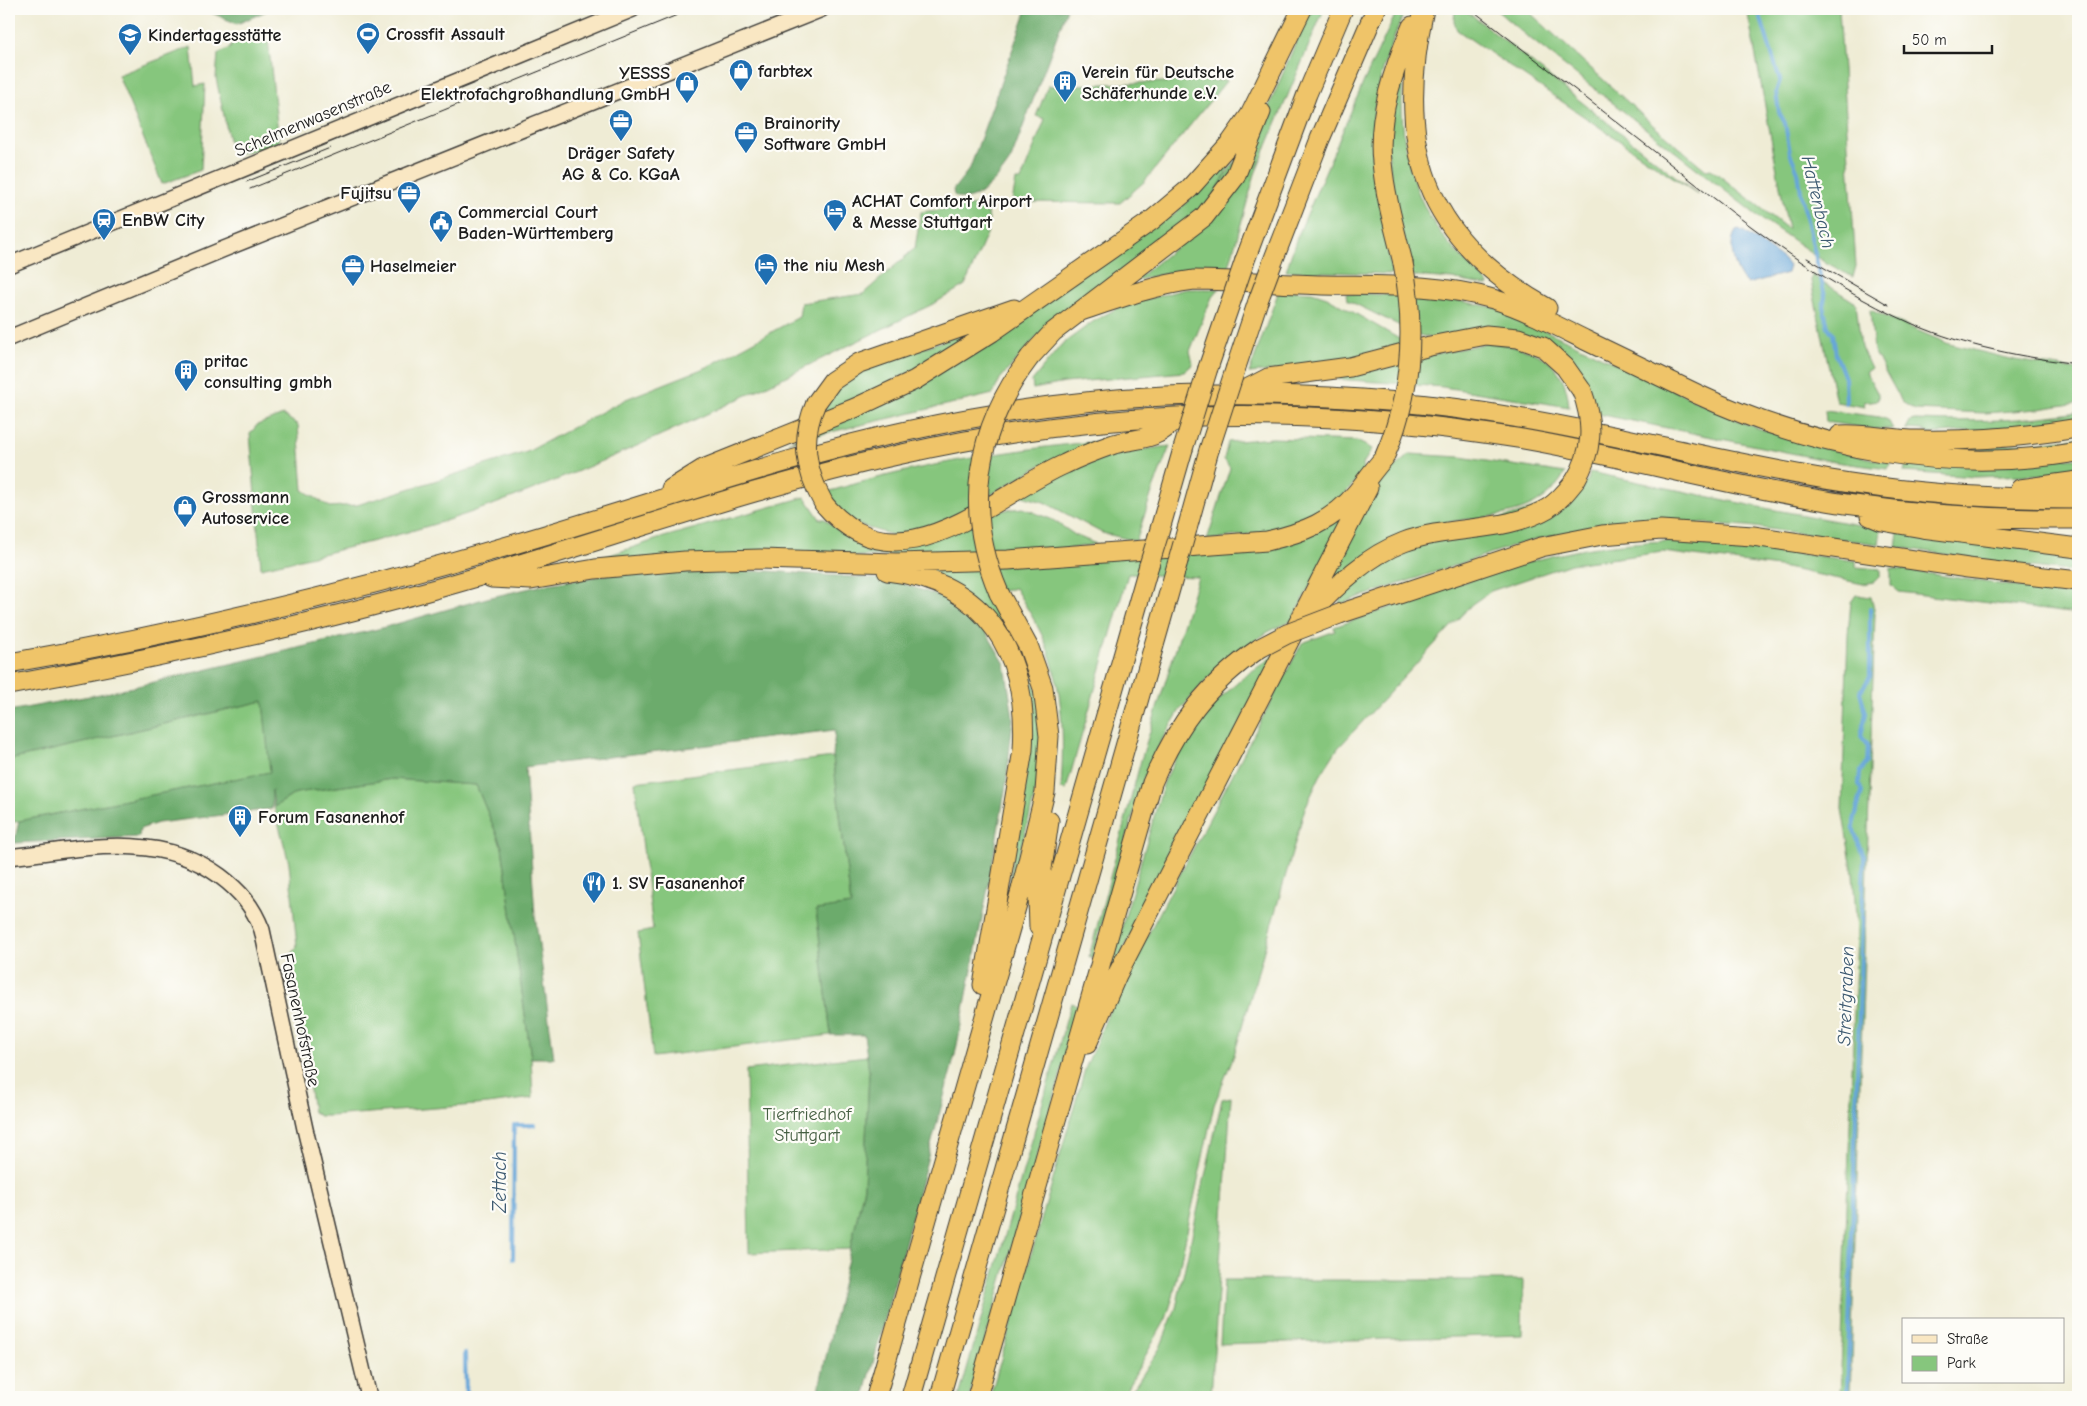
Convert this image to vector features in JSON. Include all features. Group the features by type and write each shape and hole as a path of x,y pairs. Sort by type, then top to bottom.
{"highway":[{"path":"644,505 704,469 855,408 915,380 956,356 1151,221 1189,189 1231,142 1250,115 1302,9"},
{"path":"911,1397 1149,565 1208,368 1244,260 1306,94 1343,9"},
{"path":"940,1397 1209,450 1272,261 1320,139 1376,9"},
{"path":"1070,1067 1087,1045 1117,976 1384,458 1400,414 1410,350 1410,306 1403,263 1384,182 1381,139 1384,114 1392,81 1419,9"},
{"path":"1424,9 1415,56 1412,103 1418,150 1434,198 1461,240 1492,273 1520,293 1559,314 1582,338"},
{"path":"876,1397 1036,834 1045,792 1049,736 1043,688 1029,648 999,593 989,570 981,538 978,496 979,471 992,422 1016,374 1053,332 1204,218 1218,202 1241,164 1289,38"},
{"path":"1081,311 1167,283 1194,280 1440,289 1490,298 1518,307 1735,411 1814,438 1899,447 1953,460 2005,460 2078,452"},
{"path":"1034,302 859,363 832,381 816,403 807,432 806,455 810,476 824,504 836,519 860,534 892,542 910,542 942,531 1048,471 1114,444 1157,434 1179,417"},
{"path":"1235,395 1268,378 1350,367 1430,346 1486,335 1518,338 1542,347 1565,367 1582,391 1589,415 1591,438 1587,459 1575,481 1550,507 1532,516 1491,525 1442,532 1404,542 1383,552 1330,593 1298,626"},
{"path":"9,663 181,630 313,600 458,561 788,461 857,443 1013,411 1103,401 1235,395 1366,399 1477,411 1607,435 1792,473 1895,489 1980,496 2078,498"},
{"path":"9,685 102,668 272,631 477,577 782,485 902,454 1026,431 1179,417 1295,416 1369,420 1464,430 1557,446 1843,504 1891,516 2078,548"},
{"path":"1899,447 2078,428"},
{"path":"477,577 531,580 595,569 701,560 896,563 1008,560 1267,541 1306,530 1334,515 1357,492 1384,458"},
{"path":"1980,496 2078,480"},
{"path":"1891,516 2078,519"},
{"path":"977,1397 1142,816 1164,756 1176,732 1209,689 1226,673 1260,648 1287,634 1342,613 1533,550 1610,534 1661,530 1730,533 2073,583"},
{"path":"840,561 868,569 922,578 954,591 969,601 996,630 1012,658 1021,684 1024,726 1023,750 983,981 977,1041"},
{"path":"1040,946 1038,897 1049,826 1045,792"}],"street":[{"name":"Schelmenwasenstraße","path":"9,265 633,9"},
{"path":"9,338 224,249 612,95 822,9"},
{"name":"Fasanenhofstraße","path":"9,856 135,846 168,850 209,868 240,893 252,908 262,930 304,1129 369,1397"}],"green space":[{"path":"189,9 203,9 189,12"},
{"path":"203,9 271,9 237,24"},
{"path":"1027,9 1067,9 1011,159 986,189 978,195 962,199 954,195 953,190 970,168"},
{"path":"1310,9 1324,9 1255,174 1228,270 1181,272 1134,281 1184,241 1267,111"},
{"path":"1398,9 1406,9 1383,70 1376,97 1373,123 1375,178 1388,242 1386,243 1392,274 1286,271 1296,240 1364,81"},
{"path":"1455,9 1463,9 1473,16 1699,195 1457,30 1454,22"},
{"path":"1495,9 1526,9 1654,126 1706,170 1711,169 1788,229 1747,9 1839,9 1856,266 1853,277 1825,262 1755,214 1523,33"},
{"path":"267,30 279,142 255,150 232,154 216,78 218,54 230,48 237,34"},
{"path":"191,47 195,86 205,84 201,170 162,184 118,75"},
{"path":"1405,59 1402,103 1403,125 1410,168 1417,189 1437,228 1448,243 1489,284 1488,286 1452,279 1413,276 1394,202 1387,141"},
{"path":"1227,80 1145,181 1120,203 1012,202 1016,180 1021,180 1045,119 1036,116 1048,86"},
{"path":"1242,139 1214,198 1144,254 1050,322 1000,379 993,394 788,442 834,422 1174,214 1218,172"},
{"path":"984,204 989,219 987,234 965,285 935,303 662,435 551,482 495,504 408,532 261,568 250,434 257,425 283,415 298,425 303,490 330,507 357,505 527,452 626,399 707,367 799,317 801,303 863,294 915,248 921,212"},
{"path":"1812,275 1856,303 1861,347 1871,369 1866,372 1878,394 1878,400 1864,402 1865,407 1836,402 1811,281"},
{"path":"1186,289 1219,289 1212,297 1190,351 1193,364 1184,372 1065,383 1033,389 1032,381 1061,345 1094,321 1123,305"},
{"path":"1279,290 1312,292 1327,297 1408,344 1326,366 1249,373"},
{"path":"1346,293 1439,297 1497,308 1748,425 1814,446 1890,463 1888,469 1835,462 1598,414 1595,404 1555,348 1434,339 1419,335 1347,300"},
{"path":"1870,310 1949,344 2015,360 2078,370 2078,403 2039,409 1985,413 1915,410 1902,402 1874,351"},
{"path":"985,327 944,356 826,413 823,405 832,389 856,370"},
{"path":"1488,343 1519,348 1544,358 1554,366 1561,377 1569,407 1443,387 1336,379 1337,375"},
{"path":"1825,410 1880,417 1888,420 1893,429 1873,429 1826,422"},
{"path":"2078,412 2078,422 1929,434 1923,430 1906,429 1910,421 1915,420 1997,420"},
{"path":"1272,438 1357,441 1372,449 1363,464 1364,471 1339,501 1299,527 1207,540 1230,468 1224,459 1228,442"},
{"path":"2078,438 2078,443 2038,448 1957,450 1916,447 2041,443"},
{"path":"1101,441 1039,466 943,523 893,535 851,523 824,493 892,474 961,460"},
{"path":"1170,446 1153,489 1136,541 1102,533 1044,502 1018,495 1109,454"},
{"path":"1410,454 1460,457 1565,473 1552,490 1538,502 1521,510 1447,522 1424,528 1331,581 1328,579 1384,472 1387,474 1391,467 1395,467"},
{"path":"2078,458 2078,473 1975,477 1904,472 1906,463"},
{"path":"1590,472 1759,507 1881,529 1879,544 1747,526 1678,522 1552,536 1519,544 1339,604 1346,588 1370,568 1408,547 1566,499 1588,480"},
{"path":"805,497 820,519 825,519 838,530 863,543 996,511 1023,508 1053,520 1075,535 1096,544 1051,552 589,562 664,537"},
{"path":"1347,511 1293,620 1268,632 1237,653 1208,678 1180,710 1162,740 1143,780 1092,959 1089,957 1141,760 1198,577 1128,574 1066,790 1061,789 1062,733 1059,696 1056,678 1045,642 1015,588 991,594 1029,665 1037,691 1041,717 1042,743 1035,795 1007,896 1026,768 1018,657 927,569 1215,551"},
{"path":"1898,532 2078,554 2078,572 2023,566 1896,547"},
{"path":"1669,541 1765,549 1856,561 1856,567 1880,569 1880,576 1874,582 1863,584 1786,568 1663,552 1571,564 1491,591 1472,604 1338,748 1320,776 1305,808 1234,1055 1214,1105 1173,1297 1166,1319 1125,1392 1121,1397 990,1397 1085,1069 1116,995 1302,643 1335,631 1334,627 1522,564 1596,547"},
{"path":"1891,568 2078,596 2078,614 1899,592 1891,585"},
{"path":"768,571 893,580 947,599 983,627 1005,664 1013,718 1006,785 955,1055 864,1397 817,1397 864,1187 869,1071 864,1035 831,1035 816,910 851,905 833,757 835,730 525,767 535,915 554,1058 531,1058 502,847 476,785 392,779 296,793 274,807 272,790 272,809 158,823 140,829 139,837 14,843 19,821 270,772 263,701 9,760 9,711 116,691 382,628 487,598 548,584 618,573"},
{"path":"1856,595 1871,597 1875,613 1850,1397 1840,1397 1857,932 1853,874 1842,809 1848,634 1851,602"},
{"path":"1275,655 1109,978 1114,954 1164,782 1185,740 1207,710 1245,676"},
{"path":"263,701 271,772 9,823 9,760"},
{"path":"833,757 851,905 816,910 831,1035 653,1057 638,933 653,930 635,782"},
{"path":"392,779 476,785 502,847 531,1058 533,1098 488,1104 330,1116 320,1116 313,1112 291,955 297,947 289,863 274,807 296,793"},
{"path":"1071,1003 1080,1006 969,1397 959,1397"},
{"name":"Tierfriedhof Stuttgart","path":"867,1056 869,1071 864,1187 850,1249 749,1253 746,1070"},
{"path":"1231,1097 1211,1397 1128,1397 1160,1348 1176,1308 1222,1099"},
{"path":"1224,1280 1523,1280 1522,1335 1220,1344"}],"water":[{"path":"1737,230 1743,231 1783,259 1789,266 1787,273 1747,284 1739,273 1733,258 1732,242"}],"waterway":[{"name":"Hattenbach","path":"1758,9 1780,80 1776,92 1779,112 1785,123 1790,153 1798,172 1802,199 1825,296 1823,306 1828,327 1833,334 1836,355 1845,378 1846,403"},
{"name":"Streitgraben","path":"1847,1397 1864,856 1854,831 1854,821 1862,792 1859,784 1860,772 1867,763 1868,745 1861,736 1866,713 1860,692 1870,677 1870,609"},
{"name":"Zettach","path":"513,1259 514,1125 534,1125"},
{"name":"Zettach","path":"465,1353 466,1397"}],"tram line":[{"path":"250,189 692,9"},
{"path":"1471,9 1744,221 1776,245 1843,288 1913,324 1953,339 1994,350 2078,364"},
{"path":"246,182 330,148"},
{"path":"1807,258 1889,305"}],"place":[{"name":"Crossfit Assault","path":"368,55"},
{"name":"Kindertagesstätte","path":"130,56"},
{"name":"farbtex","path":"741,92"},
{"name":"Verein für Deutsche Schäferhunde e.V.","path":"1065,103"},
{"name":"YESSS Elektrofachgroßhandlung GmbH","path":"687,104"},
{"name":"Dräger Safety AG & Co. KGaA","path":"621,142"},
{"name":"Brainority Software GmbH","path":"746,154"},
{"name":"Fujitsu","path":"409,214"},
{"name":"ACHAT Comfort Airport & Messe Stuttgart","path":"835,232"},
{"name":"EnBW City","path":"104,241"},
{"name":"Commercial Court Baden-Württemberg","path":"441,243"},
{"name":"the niu Mesh","path":"766,286"},
{"name":"Haselmeier","path":"353,287"},
{"name":"pritac consulting gmbh","path":"186,392"},
{"name":"Grossmann Autoservice","path":"185,528"},
{"name":"Forum Fasanenhof","path":"240,838"},
{"name":"1. SV Fasanenhof","path":"594,904"}]}
